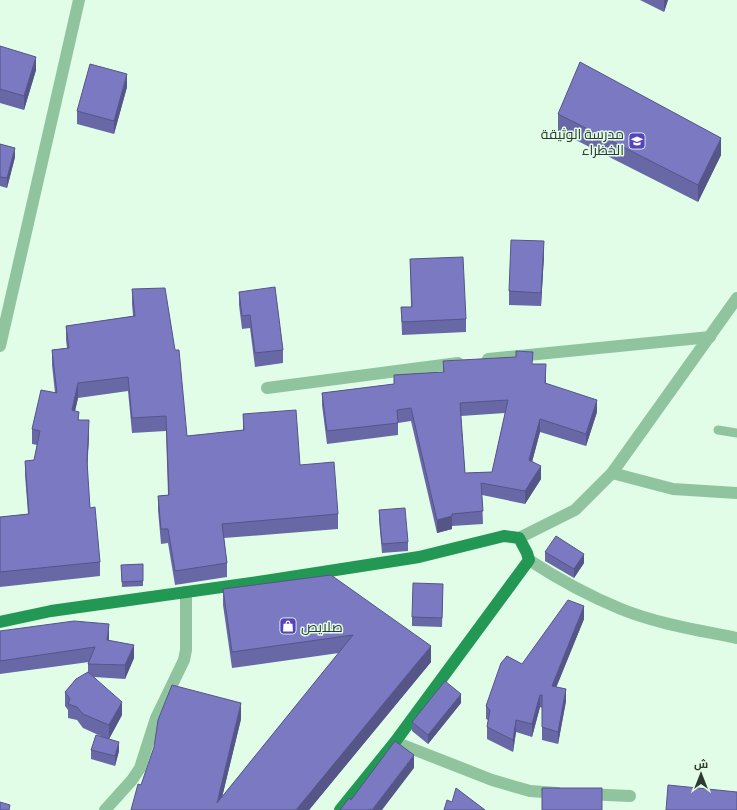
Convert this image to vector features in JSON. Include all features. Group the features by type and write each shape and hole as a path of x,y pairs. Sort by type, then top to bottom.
{"main road":[{"path":"0,622 51,612 419,557 504,536 519,538 529,560 395,742 340,810"}],"street":[{"path":"0,346 79,0"},
{"path":"519,538 575,510 612,473 737,298"},
{"path":"267,388 471,362 710,337"},
{"path":"612,473 672,489 737,493"},
{"path":"529,560 553,576 621,609 683,628 737,638"},
{"path":"105,810 132,780 140,768 156,718 184,660 186,650 186,592"},
{"path":"395,742 492,780 530,791 630,796"}],"lane":[{"path":"718,430 737,433"}],"building":[{"path":"0,46 36,57 24,96 0,89"},
{"path":"580,62 721,138 698,185 558,114"},
{"path":"90,64 127,74 114,121 77,111"},
{"path":"0,144 15,148 7,178 0,177"},
{"path":"511,240 544,241 541,293 509,291"},
{"path":"463,257 466,319 402,322 401,307 412,307 410,259"},
{"path":"275,287 283,350 255,353 250,315 242,316 239,292"},
{"path":"165,288 175,350 179,350 187,436 244,430 243,414 296,410 300,465 334,462 338,514 222,524 227,563 175,571 168,529 161,529 158,496 169,495 166,416 132,418 128,377 78,383 72,410 79,412 78,420 89,420 87,461 90,508 95,507 100,562 0,572 0,517 29,514 25,461 34,460 40,431 32,429 41,390 57,393 52,350 69,348 66,326 135,316 132,289"},
{"path":"516,351 533,352 532,364 546,364 545,383 597,400 586,434 540,419 529,460 541,466 525,491 481,483 483,511 452,514 452,516 437,520 411,408 397,410 398,423 327,431 322,393 394,384 394,375 444,372 443,361 516,357","holes":["508,400 492,472 465,473 460,403"]},
{"path":"405,508 408,542 382,544 379,510"},
{"path":"556,536 584,554 574,569 545,552"},
{"path":"143,564 143,581 122,582 121,565"},
{"path":"331,575 431,646 296,810 131,810 138,784 141,785 154,747 158,720 172,685 241,703 217,803 353,635 232,652 223,589"},
{"path":"413,583 443,584 442,618 412,617"},
{"path":"568,600 584,606 552,686 566,689 558,732 542,727 542,695 540,695 532,724 516,720 513,740 487,727 490,710 486,706 501,663 507,656 522,664"},
{"path":"74,621 109,624 107,640 134,645 125,665 88,664 95,647 0,661 0,631"},
{"path":"88,672 122,702 109,725 83,714 77,707 68,704 70,699 65,692 76,679"},
{"path":"445,681 461,694 428,735 412,722"},
{"path":"96,735 119,742 115,756 91,750"},
{"path":"395,741 414,755 372,810 340,810 349,798 351,800"},
{"path":"668,785 737,792 737,810 666,810"},
{"path":"456,788 485,810 444,810 447,800 452,802"},
{"path":"542,788 602,788 602,810 542,810"},
{"path":"0,802 10,805 9,810 0,810"}],"place":[{"name":"مدرسة الوثيقة الخظراء","path":"637,141"},
{"name":"صلايص","path":"288,626"}]}
